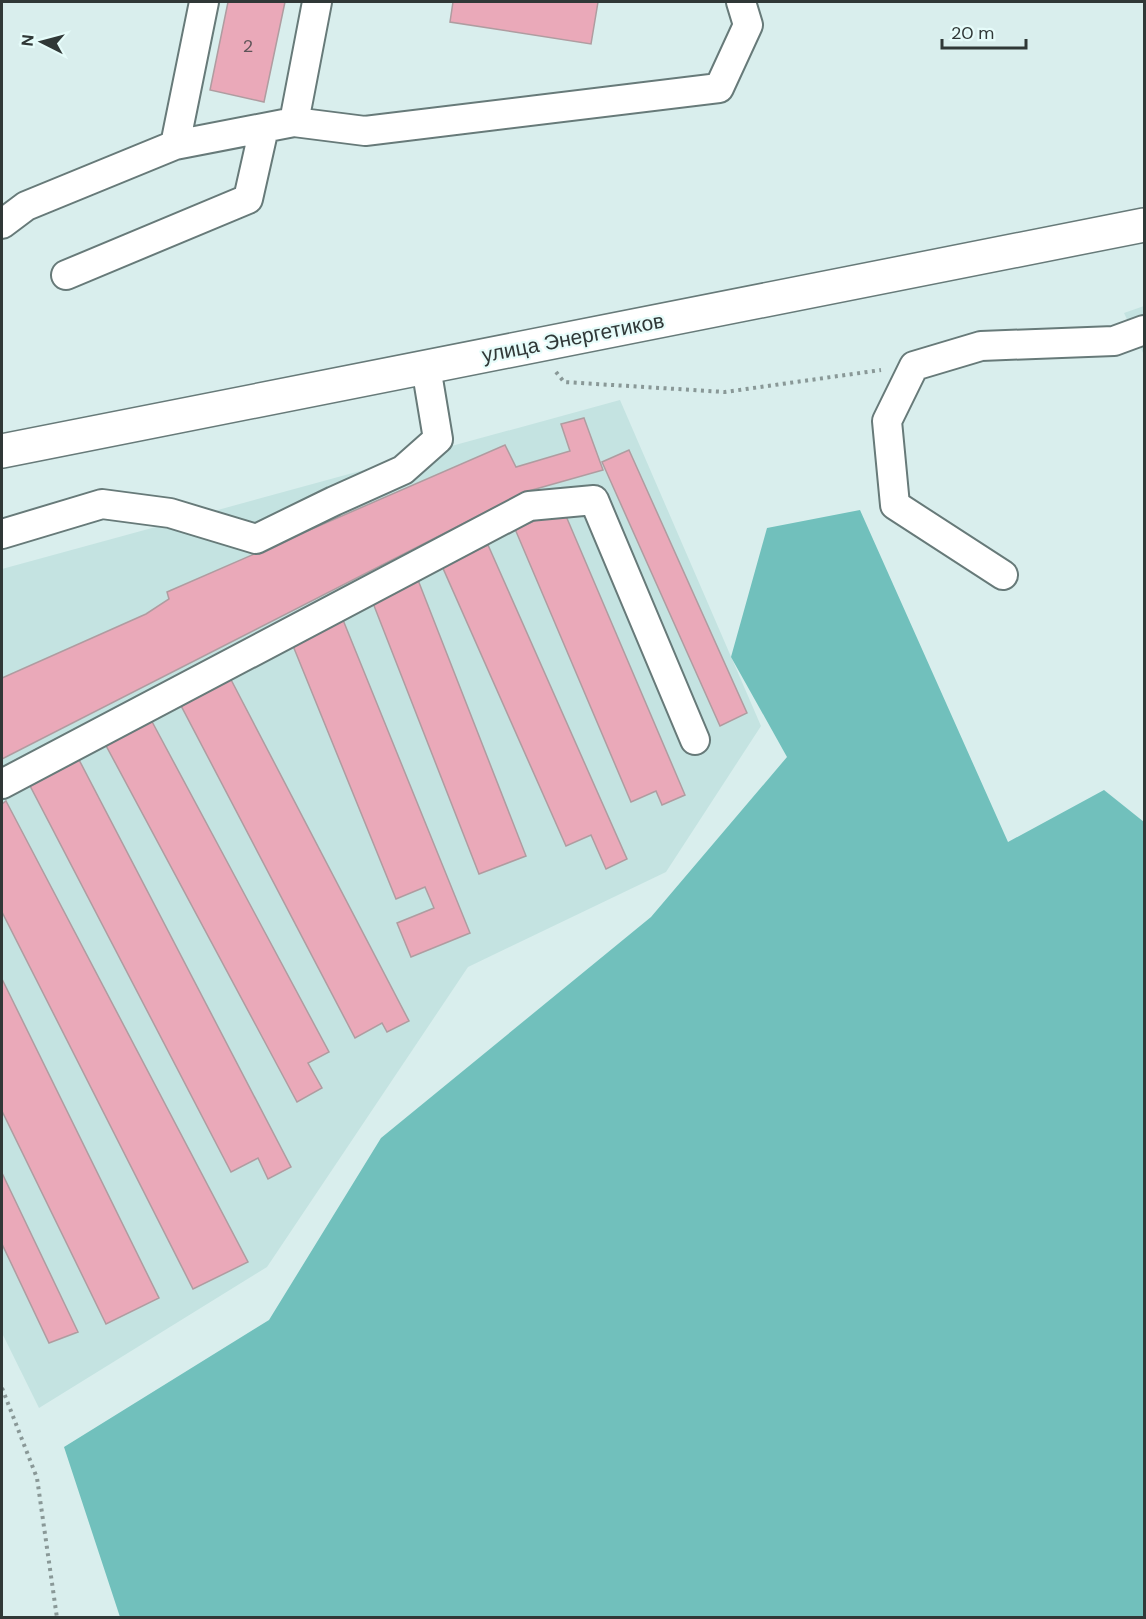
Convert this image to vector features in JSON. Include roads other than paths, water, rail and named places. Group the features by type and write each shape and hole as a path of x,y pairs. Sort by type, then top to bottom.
{"main road":[{"name":"улица Энергетиков","path":"2,451 1144,225"}],"lane":[{"path":"175,145 204,2"},
{"path":"294,122 317,2"},
{"path":"2,224 26,206 175,145 294,122 365,131 718,88 748,25 741,2"},
{"path":"66,275 248,199 264,128"},
{"path":"1003,574 894,505 887,421 914,366 981,346 1114,341 1144,330"},
{"path":"2,534 102,504 170,513 256,539 404,470 438,439 426,367"},
{"path":"2,784 529,506 594,500 695,740"}]}
